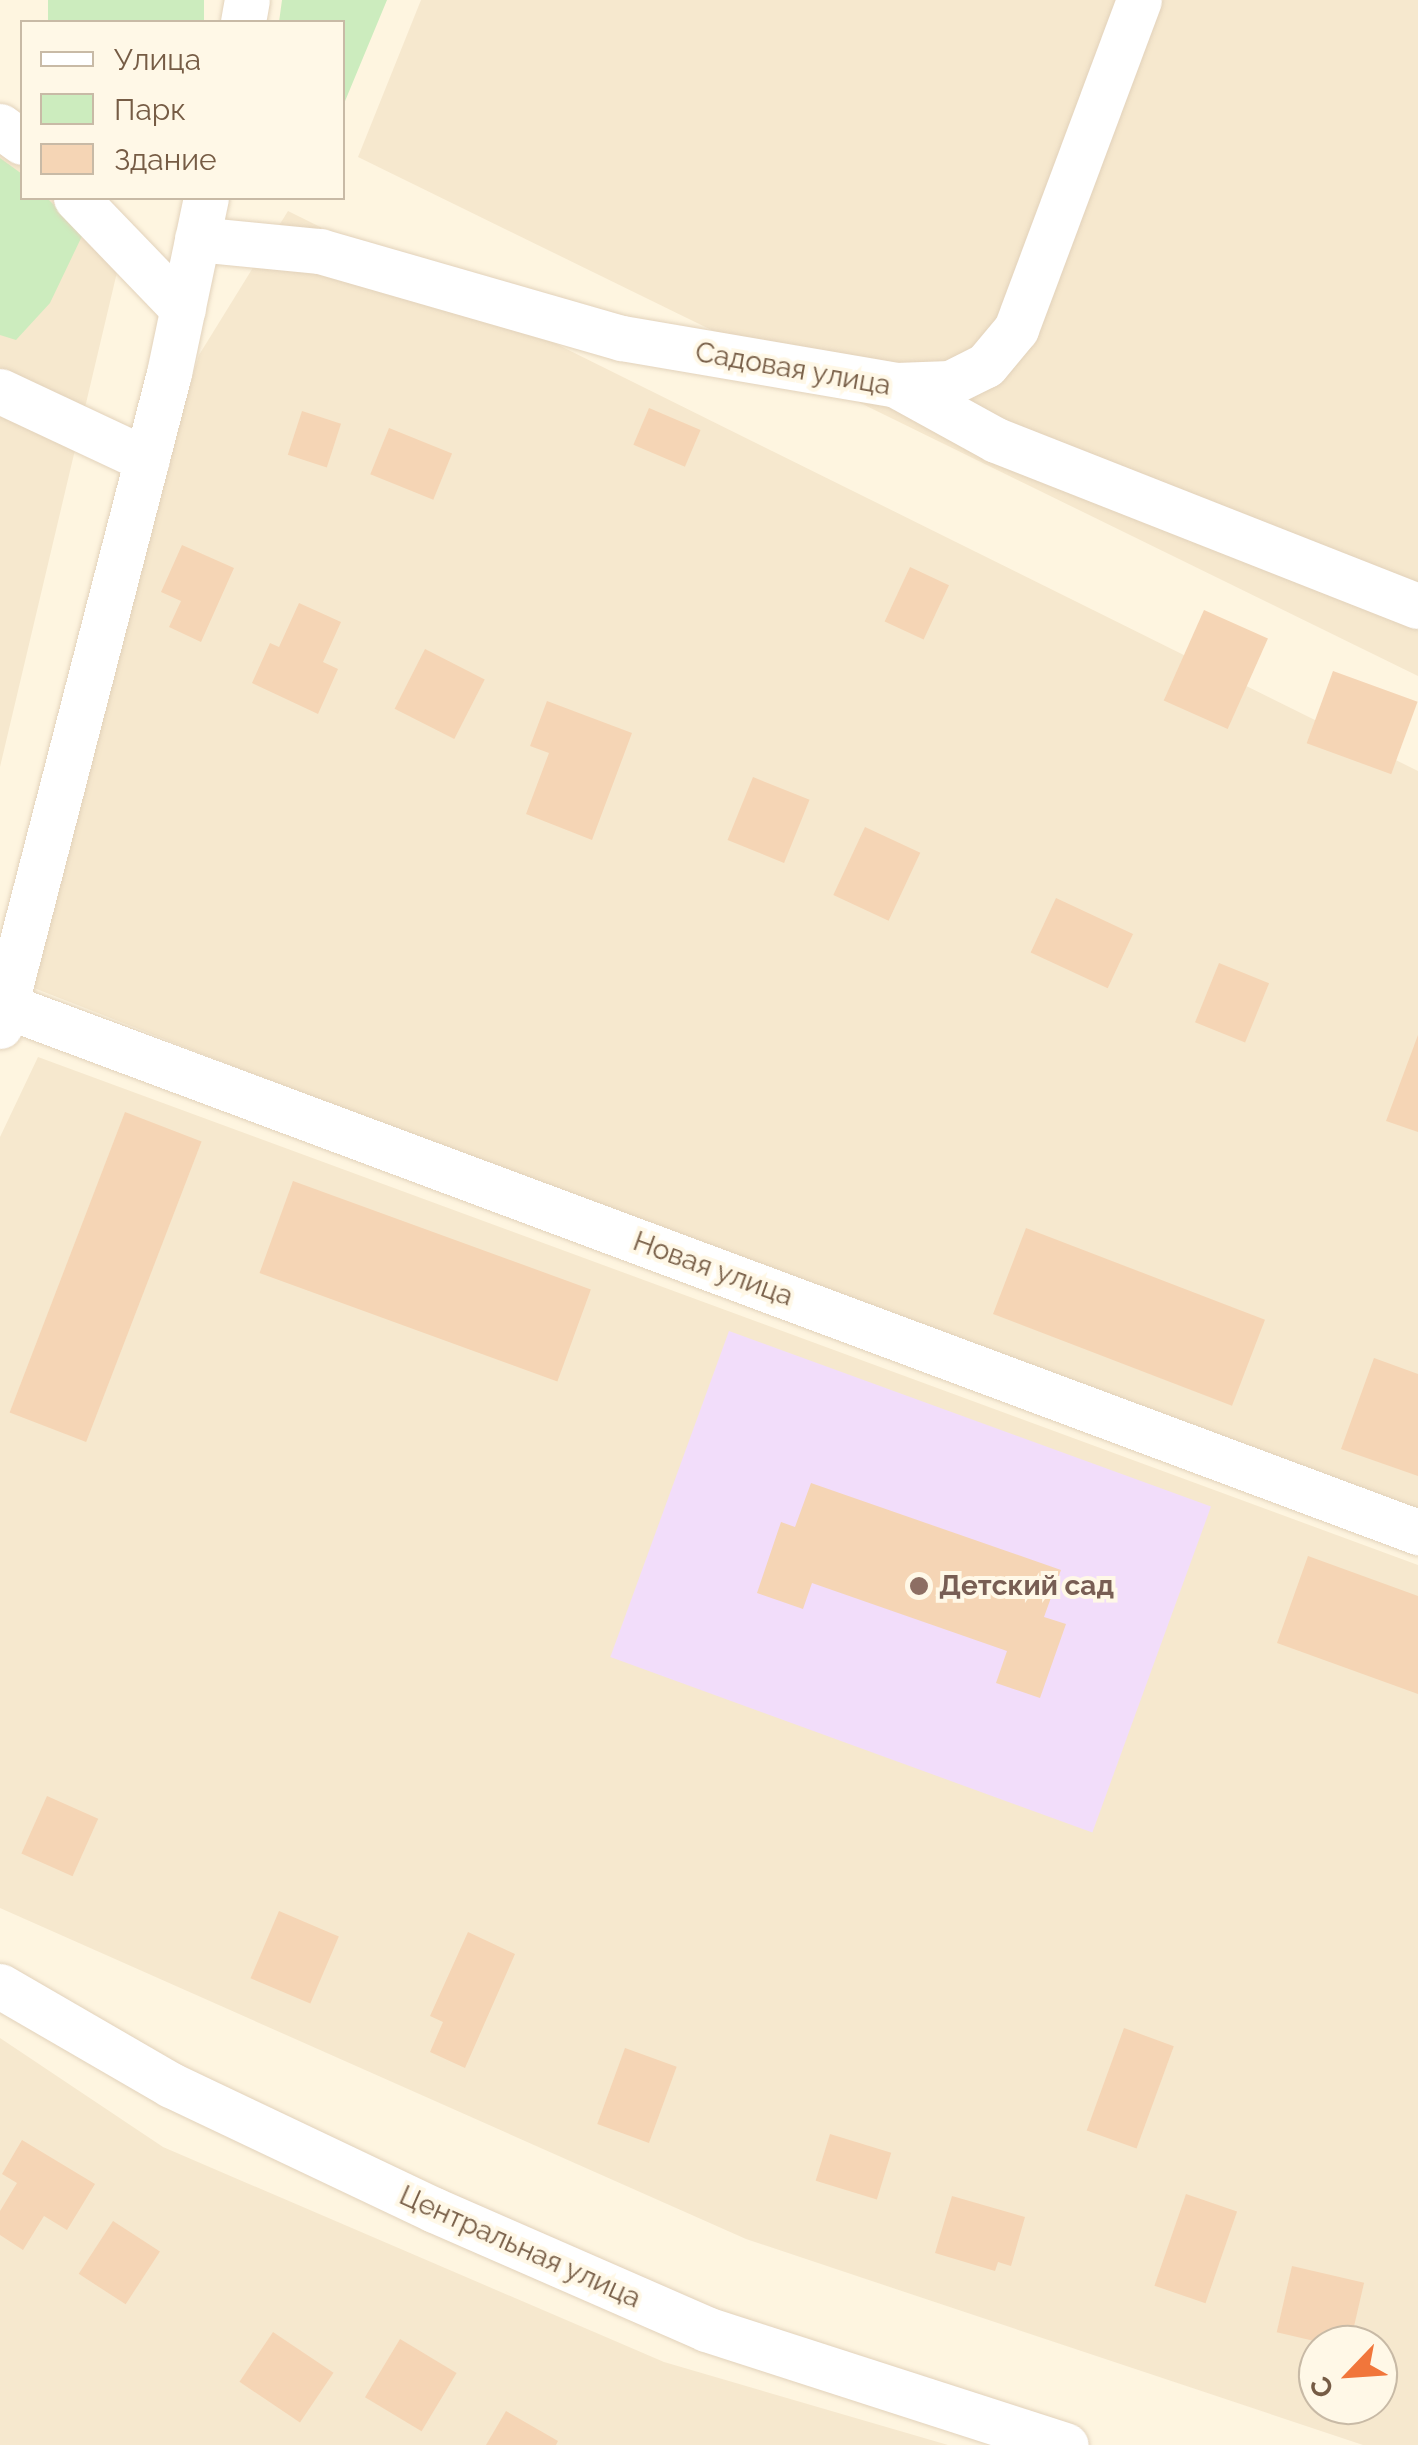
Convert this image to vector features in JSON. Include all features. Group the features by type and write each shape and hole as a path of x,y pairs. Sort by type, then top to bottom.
{"street":[{"path":"896,385 950,383 986,365 1016,328 1139,0"},
{"path":"78,200 183,309"},
{"path":"4,1017 147,460 201,218"},
{"name":"Садовая улица","path":"201,218 622,338 896,385 996,440 1418,606"},
{"path":"0,390 147,460"},
{"name":"Новая улица","path":"4,1017 1418,1532"},
{"name":"Центральная улица","path":"0,1986 171,2085 688,2321 1066,2445"}],"shaded area":[{"path":"421,0 1418,0 1418,676 358,157"},
{"path":"0,129 20,153 20,200 60,200 118,268 0,767"},
{"path":"288,211 1418,771 1418,1517 992,1363 34,988 140,552 199,355"},
{"path":"38,1057 1418,1565 1418,2445 1363,2445 1303,2425 1398,2425 1398,2325 1298,2325 1298,2423 746,2239 0,1908 0,1137"},
{"name":"Детский сад","path":"729,1331 1211,1506 1092,1833 610,1657"},
{"path":"0,2038 163,2147 664,2362 948,2445 0,2445"}],"green space":[{"path":"48,0 204,0 204,20 48,20"},
{"path":"282,0 387,0 345,101 345,20 279,20"},
{"path":"0,158 20,173 20,200 49,200 83,234 50,303 16,340 0,335"}],"building":[{"path":"649,408 701,430 685,467 633,445"},
{"path":"302,411 341,424 327,467 288,455"},
{"path":"389,428 452,453 433,500 370,474"},
{"path":"182,545 234,568 201,642 169,627 181,601 161,592"},
{"path":"910,567 949,585 924,640 885,621"},
{"path":"299,603 341,622 323,662 338,669 318,714 252,683 270,643 279,647"},
{"path":"1204,610 1268,638 1228,729 1164,700"},
{"path":"425,649 485,679 454,739 395,709"},
{"path":"1333,671 1418,702 1391,774 1307,743"},
{"path":"547,701 632,733 592,840 526,814 549,753 530,746"},
{"path":"753,777 810,800 784,863 728,840"},
{"path":"865,827 920,853 889,921 833,895"},
{"path":"1056,898 1133,934 1108,988 1031,952"},
{"path":"1219,963 1269,983 1245,1043 1195,1022"},
{"path":"1418,1035 1418,1132 1386,1121"},
{"path":"125,1112 202,1141 86,1442 10,1413"},
{"path":"293,1181 591,1289 557,1382 259,1273"},
{"path":"1026,1228 1265,1320 1232,1406 993,1314"},
{"path":"1374,1358 1418,1374 1418,1476 1341,1449"},
{"path":"811,1483 1061,1570 1044,1617 1066,1624 1040,1698 996,1683 1007,1651 812,1583 803,1609 757,1593 781,1522 795,1527"},
{"path":"1308,1556 1418,1596 1418,1694 1277,1643"},
{"path":"47,1796 98,1819 73,1876 21,1854"},
{"path":"279,1911 339,1936 310,2004 250,1978"},
{"path":"468,1932 515,1954 465,2068 430,2052 443,2022 430,2016"},
{"path":"1124,2028 1174,2046 1137,2149 1087,2130"},
{"path":"625,2048 677,2067 649,2143 597,2124"},
{"path":"830,2134 891,2153 877,2200 816,2181"},
{"path":"22,2140 95,2184 67,2230 44,2216 23,2250 0,2235 0,2211 17,2183 2,2174"},
{"path":"1186,2194 1237,2212 1205,2303 1154,2286"},
{"path":"952,2196 1025,2217 1011,2266 998,2262 995,2271 935,2253"},
{"path":"113,2221 160,2251 126,2304 79,2274"},
{"path":"1292,2266 1364,2283 1354,2325 1298,2325 1298,2337 1277,2332"},
{"path":"273,2332 334,2373 300,2423 239,2382"},
{"path":"400,2339 457,2373 422,2431 365,2397"},
{"path":"506,2411 558,2441 556,2445 486,2445"}],"place":[{"name":"Детский сад","path":"919,1586"}]}
